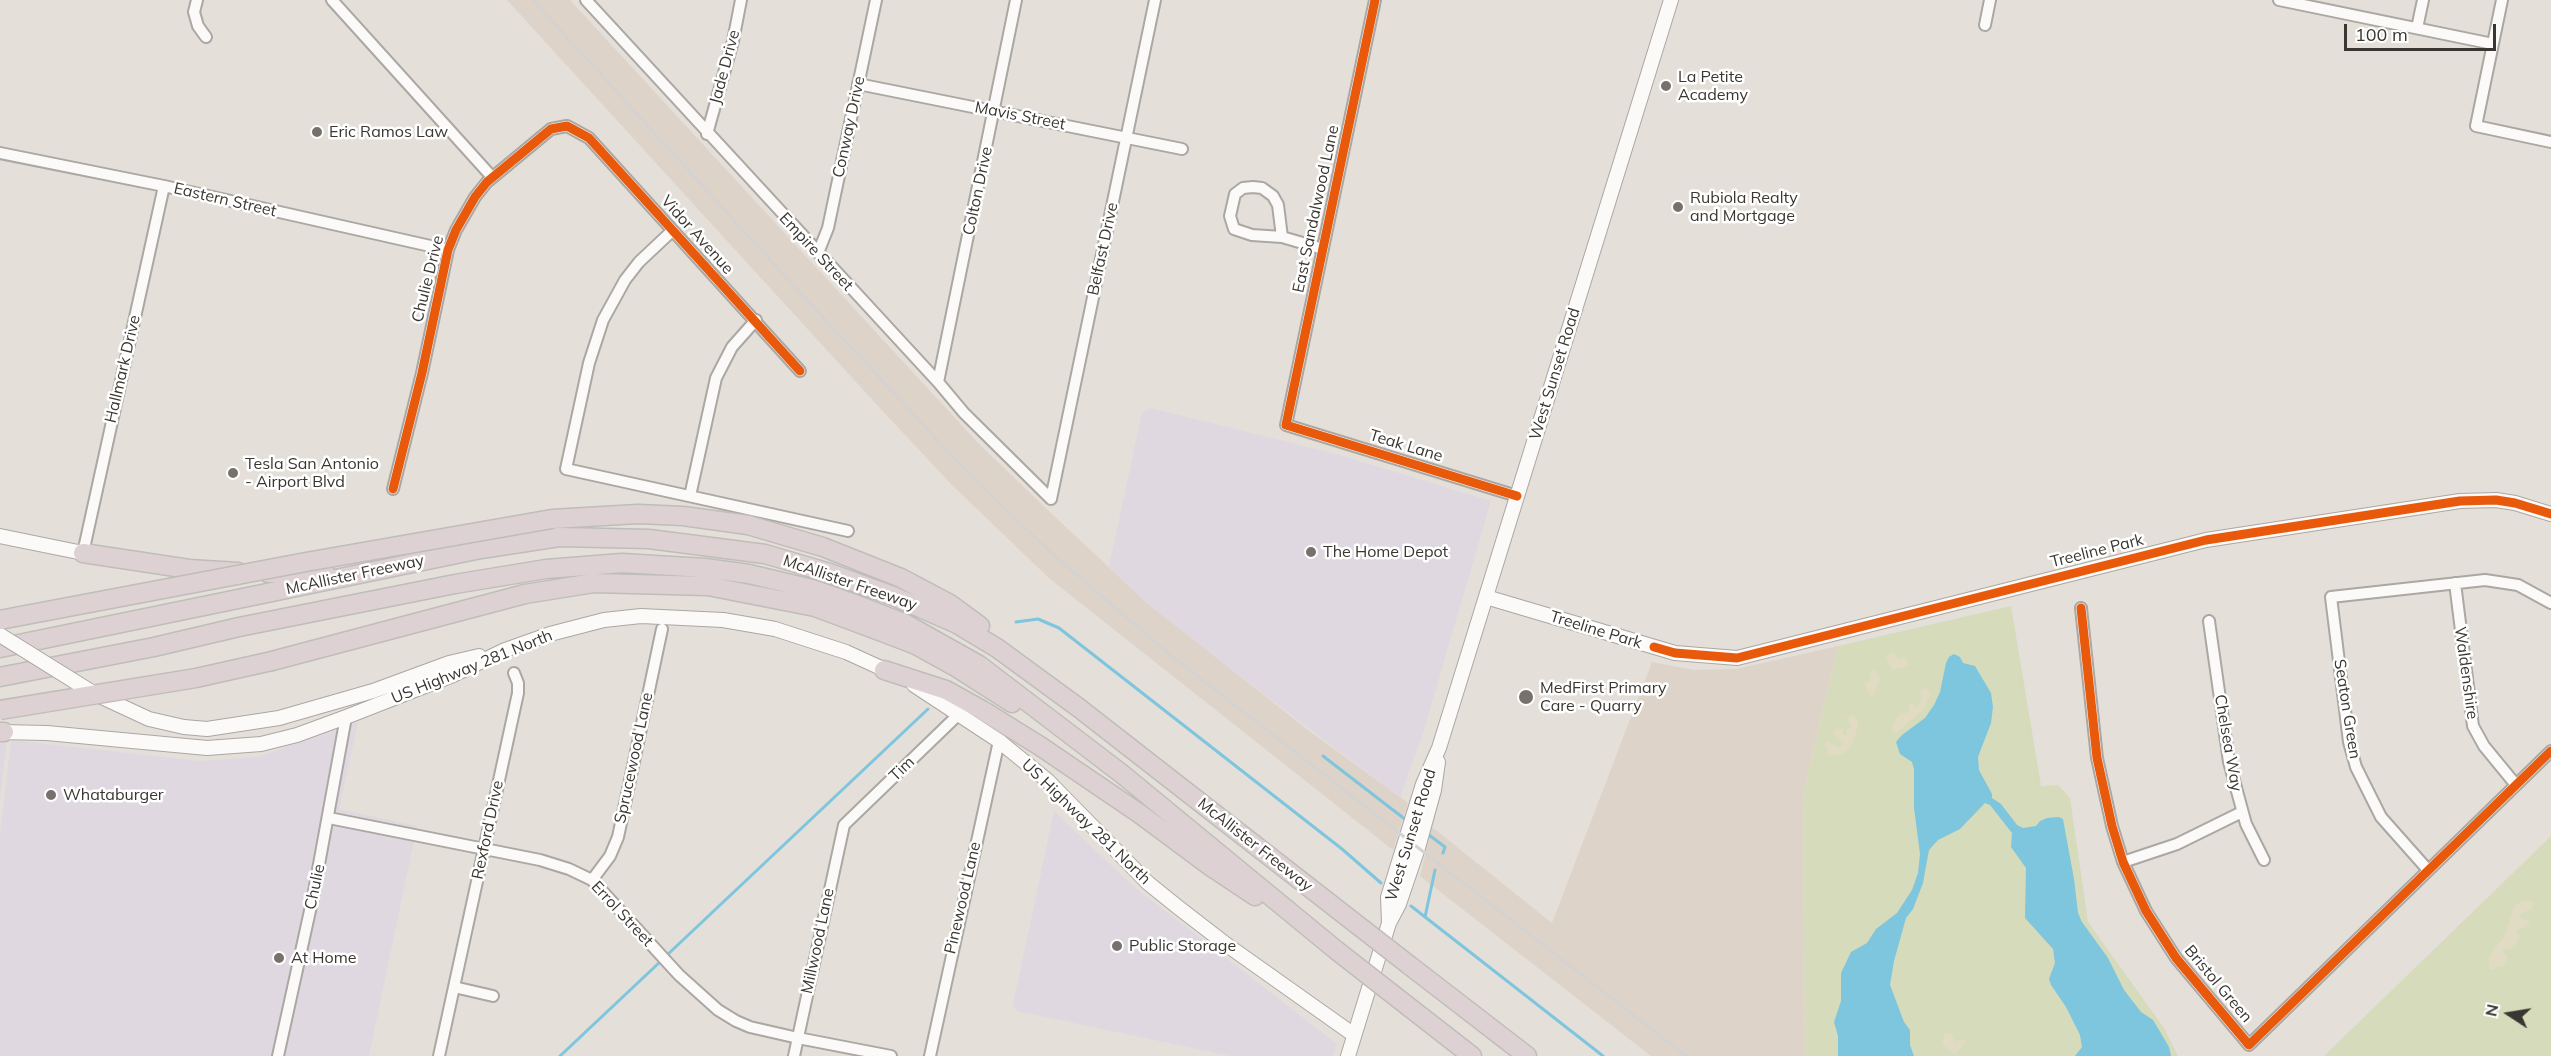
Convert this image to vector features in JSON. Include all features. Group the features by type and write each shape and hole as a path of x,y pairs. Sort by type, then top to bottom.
{"highway":[{"path":"0,620 295,564 552,519 598,515 683,516 748,525 824,547 901,579 950,604 1007,645 1042,680"},
{"name":"McAllister Freeway","path":"0,648 481,549 559,537 649,539 765,554 841,577 893,596 957,624 1042,680 1527,1056"},
{"path":"83,553 189,569 221,571 300,574 380,570"},
{"name":"McAllister Freeway","path":"0,677 434,588 546,569 622,563 705,568 749,574 812,589 906,624 979,665 1122,774 1336,950 1472,1056"},
{"path":"0,710 196,678 272,661 525,594 594,583 708,586 815,607 916,645 954,666 1122,774"},
{"path":"884,669 946,690 1040,746 1140,814 1210,866 1336,950"}],"main road":[{"name":"West Sunset Road","path":"1348,1056 1389,923 1389,897 1423,783 1439,748 1671,0"},
{"name":"Treeline Park","path":"1486,597 1676,653 1737,658 2206,540 2460,501 2496,500 2551,514"},
{"path":"0,536 83,553"},
{"name":"US Highway 281 North","path":"1,732 47,733 207,748 261,744 297,735 346,717 453,675 504,650 604,620 663,615 723,620 775,629 825,644 884,669 960,714 999,741 1048,781 1148,883 1227,945 1354,1035"},
{"path":"0,635 90,691 149,720 207,729 279,718 373,691 449,663 504,650"}],"street":[{"path":"196,0 194,12 198,26 206,37"},
{"path":"332,0 492,177"},
{"name":"Empire Street","path":"586,0 964,413 1051,499"},
{"path":"596,11 600,0"},
{"name":"Jade Drive","path":"707,134 733,41 741,0"},
{"name":"Conway Drive","path":"818,254 828,228 876,0"},
{"name":"Colton Drive","path":"938,382 1016,0"},
{"name":"Belfast Drive","path":"1051,499 1155,0"},
{"name":"East Sandalwood Lane","path":"1286,425 1375,0"},
{"path":"1985,25 1990,0"},
{"path":"2278,0 2493,44"},
{"path":"2417,28 2423,0"},
{"path":"2502,0 2476,126 2551,142"},
{"name":"Mavis Street","path":"858,84 1182,149"},
{"name":"Chulie Drive","path":"393,489 411,409 422,373 448,250 464,213 492,177 543,134 551,129 567,126"},
{"name":"Vidor Avenue","path":"567,126 590,138 800,370"},
{"name":"Eastern Street","path":"0,153 164,186 448,250"},
{"name":"Hallmark Drive","path":"83,553 164,186"},
{"path":"1282,237 1278,205 1273,196 1262,188 1253,187 1243,188 1235,194 1230,216 1234,229 1252,235 1282,237 1323,249"},
{"path":"672,231 639,262 625,280 603,320 595,341 566,469 848,531"},
{"path":"690,496 716,378 732,347 756,320"},
{"name":"Teak Lane","path":"1286,425 1518,496"},
{"path":"2455,583 2485,580 2509,583 2551,603"},
{"name":"Seaton Green","path":"2428,870 2381,818 2356,766 2349,742 2331,597 2455,583"},
{"name":"Waldenshire","path":"2455,583 2473,726 2484,746 2516,785"},
{"name":"Bristol Green","path":"2081,608 2097,758 2112,826 2123,862 2146,911 2176,958 2249,1045 2551,751"},
{"name":"Chelsea Way","path":"2209,621 2229,762 2242,812 2264,860"},
{"name":"Sprucewood Lane","path":"592,880 610,856 618,837 662,629"},
{"name":"Rexford Drive","path":"439,1056 518,693 518,683 514,673"},
{"name":"Tim","path":"844,825 960,714"},
{"name":"Chulie","path":"278,1056 328,818 346,717"},
{"name":"Pinewood Lane","path":"930,1056 999,741"},
{"path":"2123,862 2176,844 2242,812"},
{"name":"Errol Street","path":"328,818 540,860 569,869 592,880 679,975 718,1010 736,1021 750,1027 798,1038 891,1056"},
{"name":"Millwood Lane","path":"794,1056 844,825"},
{"path":"454,987 493,996"}],"shaded area":[{"path":"507,0 570,0 978,443 1054,516 1148,604 1308,730 1408,803 1393,850 1050,579 952,485"},
{"path":"1150,408 1332,453 1491,501 1423,733 1400,797 1148,604 1109,567 1142,413"},
{"path":"1838,646 1803,795 1805,1056 1651,1056 1420,876 1432,827 1552,923 1652,662 1694,670 1736,669"},
{"path":"358,722 339,809 417,826 369,1056 0,1056 0,835 11,740 200,761 258,757"},
{"path":"0,739 7,739 0,800"},
{"name":"Public Storage","path":"1054,811 1133,886 1337,1044 1333,1056 1230,1056 1017,1011 1013,1005"}],"green space":[{"path":"2011,606 2041,786 2058,785 2070,798 2088,922 2164,1028 2178,1056 1805,1056 1803,795 1838,646"},
{"path":"2551,836 2551,1056 2324,1056"}],"sand":[{"path":"1891,653 1895,653 1898,659 1906,658 1909,666 1892,670 1886,658"},
{"path":"1873,670 1880,678 1873,697 1864,684 1871,680 1869,674"},
{"path":"1927,688 1930,694 1924,709 1893,733 1892,725 1900,713 1908,713 1909,704 1914,703 1915,708 1918,707 1922,698 1920,692"},
{"path":"1850,715 1856,718 1858,726 1853,742 1844,754 1827,756 1828,751 1825,745 1827,742 1838,747 1843,744 1834,735 1835,729 1842,729 1844,735 1847,735 1847,729 1852,727 1847,719"},
{"path":"2522,901 2533,903 2532,909 2521,913 2519,917 2530,923 2525,928 2516,930 2519,937 2515,947 2502,950 2507,955 2505,966 2489,969 2489,958 2496,945 2504,938 2514,907"},
{"path":"1953,1034 1954,1042 1962,1039 1966,1042 1955,1054 1942,1044 1944,1035"}],"water":[{"path":"1954,654 1960,657 1963,663 1975,666 1991,693 1993,707 1991,723 1978,757 1979,770 1992,798 2001,804 2017,825 2023,828 2036,826 2047,818 2063,819 2078,913 2082,922 2108,958 2124,990 2141,1012 2153,1020 2169,1047 2171,1056 2075,1056 2082,1047 2080,1035 2049,979 2055,963 2053,949 2025,918 2026,868 2011,847 2012,833 1990,805 1985,803 1960,829 1938,840 1929,850 1923,883 1913,909 1906,918 1890,985 1904,1022 1910,1030 1910,1045 1914,1056 1838,1056 1838,1036 1834,1022 1841,1001 1841,973 1851,952 1867,943 1876,929 1897,913 1912,890 1918,873 1920,854 1914,808 1914,769 1912,762 1900,754 1896,742 1925,718 1934,705 1940,692 1946,663"}],"waterway":[{"path":"1016,622 1038,619 1059,628 1342,849 1381,883"},
{"path":"666,956 928,709"},
{"path":"1323,756 1406,820"},
{"path":"1429,835 1445,847 1443,853"},
{"path":"1425,917 1435,870"},
{"path":"1411,906 1603,1056"},
{"path":"560,1056 661,961"}],"railway":[{"path":"533,0 974,479 1056,557 1169,654 1686,1056"}],"cycle path":[{"path":"1375,0 1286,425 1517,496"},
{"path":"393,489 422,373 448,250 456,230 475,197 487,182 551,129 567,126 589,138 800,371"},
{"path":"1654,647 1675,653 1737,658 2206,540 2460,501 2496,500 2551,514"},
{"path":"2081,608 2097,758 2112,826 2123,862 2146,911 2176,958 2249,1045 2551,751"}],"place":[{"name":"La Petite Academy","path":"1666,86"},
{"name":"Eric Ramos Law","path":"317,132"},
{"name":"Rubiola Realty and Mortgage","path":"1678,207"},
{"name":"Tesla San Antonio - Airport Blvd","path":"233,473"},
{"name":"The Home Depot","path":"1311,552"},
{"name":"MedFirst Primary Care - Quarry","path":"1526,697"},
{"name":"Whataburger","path":"51,795"},
{"name":"Public Storage","path":"1117,946"},
{"name":"At Home","path":"279,958"}]}
